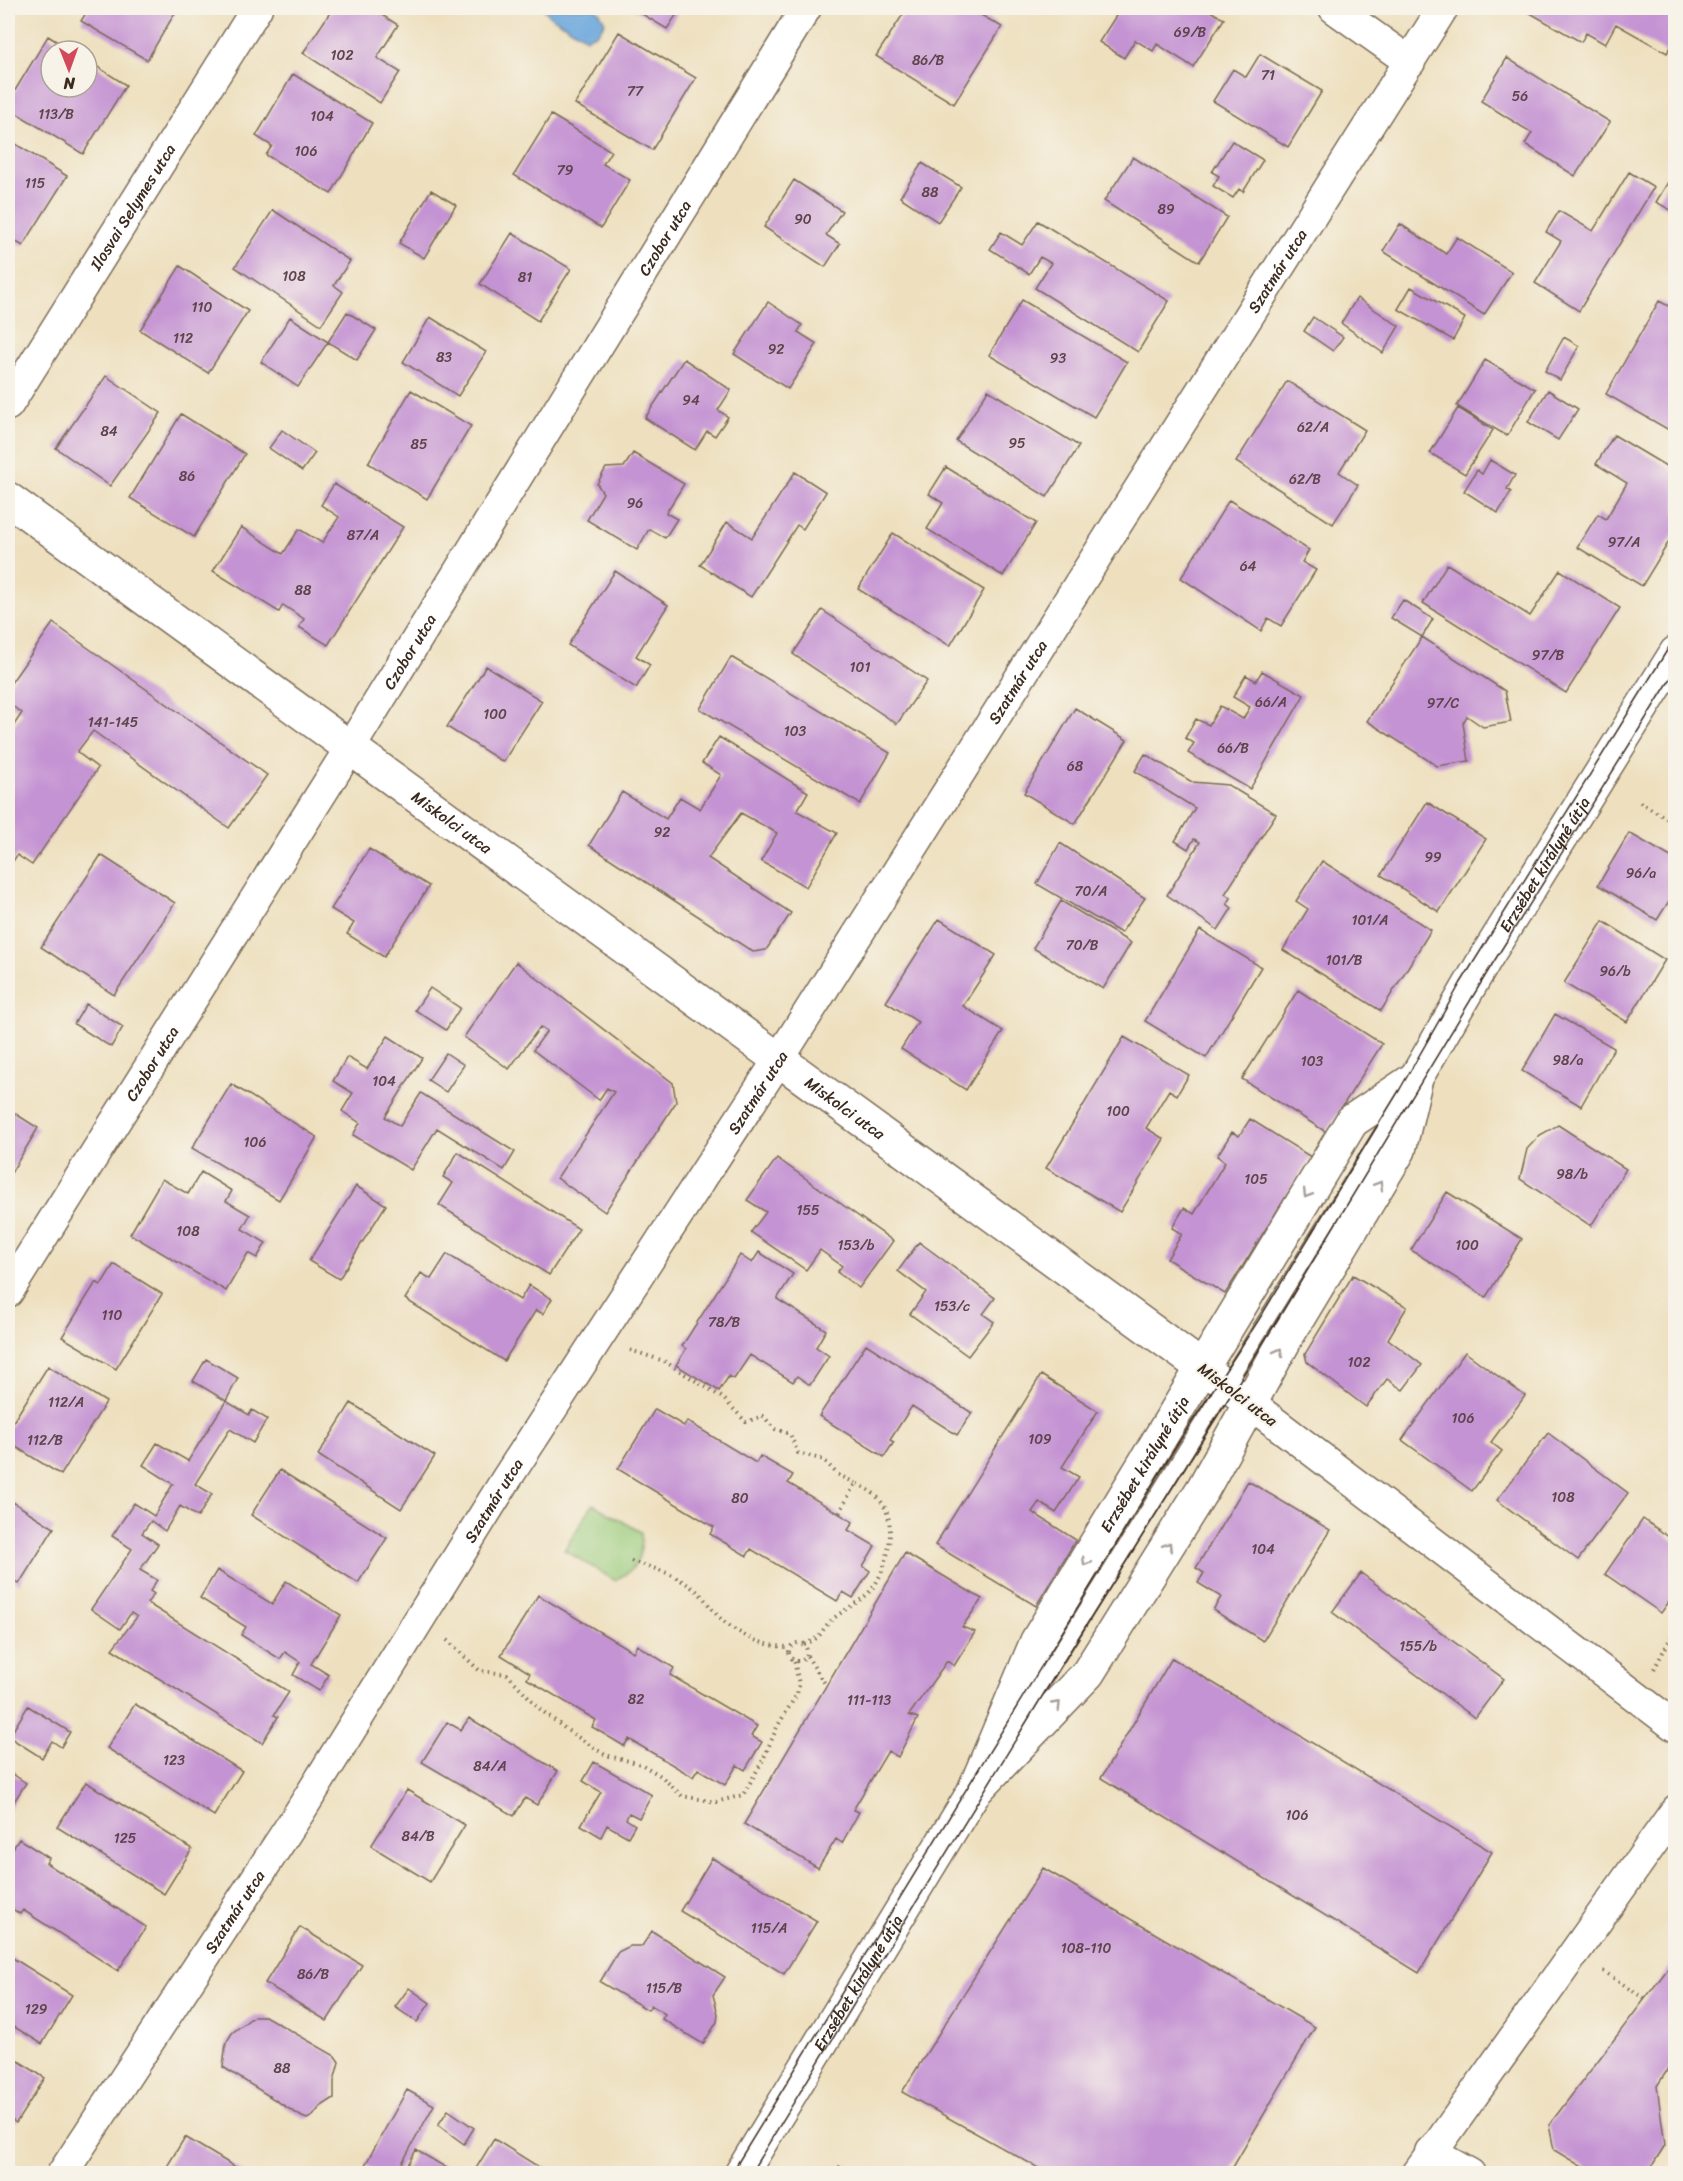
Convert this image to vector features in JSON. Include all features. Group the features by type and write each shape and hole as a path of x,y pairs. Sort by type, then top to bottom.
{"street":[{"name":"Ilosvai Selymes utca","path":"8,405 257,8"},
{"name":"Czobor utca","path":"8,1292 350,748 806,8"},
{"path":"1334,8 1410,62"},
{"name":"Szatmár utca","path":"62,2174 299,1813 599,1334 779,1059 1443,8"},
{"name":"Miskolci utca","path":"8,499 1227,1386 1676,1727"},
{"name":"Erzsébet királyné útja","path":"973,1793 1088,1673 1204,1487 1227,1386 1286,1338 1400,1150 1416,1078 1467,988 1676,653"},
{"name":"Erzsébet királyné útja","path":"741,2174 973,1793 1037,1641 1227,1386 1352,1121 1416,1078"},
{"path":"1470,2174 1424,2163 1676,1810"}],"path":[{"path":"1640,802 1676,824"},
{"path":"599,1334 638,1354 664,1360 723,1398 746,1422 763,1416 775,1429 790,1434 798,1453 824,1460 837,1474 872,1491 885,1506 890,1527 883,1572 870,1591 834,1618 824,1628 819,1639 804,1644 795,1643 790,1647 778,1647 758,1641 737,1631 719,1617 697,1591 663,1569 631,1561"},
{"path":"839,1514 855,1483"},
{"path":"420,1619 455,1646 480,1671 507,1674 541,1710 605,1755 641,1764 661,1776 682,1796 716,1802 743,1795 763,1760 777,1727 797,1694 799,1684 794,1660 790,1655 790,1647"},
{"path":"1639,1699 1676,1628"},
{"path":"804,1644 807,1656 826,1685"},
{"path":"794,1660 802,1660 807,1656"},
{"path":"1574,1952 1645,1999"}],"green space":[{"path":"593,1504 641,1532 641,1548 637,1562 622,1577 614,1580 564,1550"}],"water":[{"path":"543,8 593,8 599,11 605,22 598,33 586,38 550,16"}],"building":[{"path":"89,8 178,8 147,60 81,21"},
{"path":"333,8 371,8 398,25 377,58 400,72 380,103 303,53"},
{"path":"632,8 681,8 667,29"},
{"path":"907,8 969,8 1002,27 954,104 876,56"},
{"path":"1121,8 1205,8 1224,19 1193,67 1157,44 1153,51 1135,40 1124,58 1099,42"},
{"path":"1533,8 1676,8 1676,38 1667,53 1616,24 1605,44 1586,33 1581,42 1530,13"},
{"path":"619,32 696,78 652,150 575,104"},
{"path":"39,51 39,99 99,99 99,68 126,85 83,154 8,108 8,102"},
{"path":"1260,54 1322,91 1288,147 1213,101 1233,69 1246,77"},
{"path":"1507,58 1610,122 1575,176 1525,144 1532,133 1481,101"},
{"path":"293,74 372,123 331,194 266,155 272,146 256,136"},
{"path":"551,115 611,151 603,164 630,180 601,228 514,175"},
{"path":"1232,141 1263,160 1243,192 1239,189 1233,198 1213,186 1219,176 1212,172"},
{"path":"14,143 67,176 23,246 8,237 8,148 10,149"},
{"path":"1133,157 1227,217 1199,262 1104,201"},
{"path":"922,163 961,187 938,222 900,197"},
{"path":"1676,169 1676,213 1656,202"},
{"path":"1629,172 1654,187 1579,311 1535,283 1561,241 1546,232 1559,211 1593,231"},
{"path":"794,180 842,211 826,235 840,244 825,267 764,227"},
{"path":"431,190 456,205 424,258 399,243"},
{"path":"273,210 350,261 334,285 343,292 321,325 235,267"},
{"path":"1038,221 1169,301 1138,352 1035,288 1051,263 1040,257 1029,274 990,249 1001,232 1022,245"},
{"path":"1400,224 1446,254 1457,237 1512,272 1484,315 1383,251"},
{"path":"512,233 571,269 538,321 480,284"},
{"path":"180,266 248,311 208,373 140,330"},
{"path":"1411,287 1465,318 1453,340 1398,309"},
{"path":"1357,298 1399,326 1383,353 1341,323"},
{"path":"1022,300 1127,362 1094,417 989,355"},
{"path":"1659,301 1676,310 1676,434 1606,394"},
{"path":"768,302 802,325 798,332 817,344 788,389 734,354"},
{"path":"347,312 376,330 357,360 328,342"},
{"path":"290,317 328,342 298,387 261,362"},
{"path":"430,317 486,352 458,396 403,362"},
{"path":"1313,317 1343,337 1333,351 1304,331"},
{"path":"1564,337 1579,346 1560,380 1545,371"},
{"path":"684,359 731,390 718,410 728,417 715,436 707,431 695,450 645,418"},
{"path":"1485,360 1535,389 1507,436 1457,406"},
{"path":"106,376 161,413 110,486 56,448"},
{"path":"1287,381 1365,430 1339,472 1358,485 1333,524 1236,462"},
{"path":"411,390 471,426 427,499 368,463"},
{"path":"988,390 1079,446 1047,497 956,441"},
{"path":"1548,390 1578,409 1558,440 1528,422"},
{"path":"1458,408 1493,430 1465,474 1430,453"},
{"path":"181,414 245,454 194,537 130,498"},
{"path":"282,430 315,453 302,471 269,448"},
{"path":"1614,435 1676,472 1676,530 1642,586 1577,547 1598,514 1606,519 1627,483 1596,464"},
{"path":"633,453 684,484 666,513 677,519 665,538 649,529 637,550 587,520 603,493 597,484 606,468 624,467"},
{"path":"1490,460 1515,475 1507,489 1511,492 1498,513 1464,491 1477,470 1482,474"},
{"path":"946,467 1036,523 1003,576 927,529 943,503 929,494"},
{"path":"795,472 826,492 803,529 797,525 751,597 700,565 727,522 752,538"},
{"path":"334,484 403,527 328,645 299,627 304,619 283,605 279,612 213,571 241,527 283,554 299,529 322,543 339,517 321,505"},
{"path":"1229,500 1309,550 1302,562 1316,570 1281,626 1268,618 1261,631 1181,578"},
{"path":"893,533 984,590 950,646 858,589"},
{"path":"1447,564 1530,616 1560,570 1620,608 1566,693 1423,603"},
{"path":"615,571 668,605 636,656 650,665 636,688 568,645"},
{"path":"1403,600 1433,619 1422,637 1391,618"},
{"path":"822,610 927,681 897,724 793,654"},
{"path":"53,623 267,775 229,828 93,731 77,752 98,768 32,865 17,855 8,869 8,734 22,713 8,703 8,687"},
{"path":"1422,637 1505,691 1511,722 1483,727 1467,716 1463,723 1469,761 1437,766 1367,721"},
{"path":"731,657 890,753 860,804 700,709"},
{"path":"486,666 542,701 503,762 447,727"},
{"path":"1262,671 1304,695 1250,789 1188,753 1194,743 1185,738 1196,719 1209,725 1220,706 1243,719 1250,707 1233,697 1246,675 1256,681"},
{"path":"1075,708 1127,740 1075,824 1024,793"},
{"path":"719,737 808,792 797,811 837,833 806,887 761,861 777,833 741,813 708,858 791,913 766,950 753,952 589,845 622,792 666,819 680,797 700,809 721,775 702,763"},
{"path":"1145,754 1192,782 1228,785 1276,814 1225,894 1231,898 1227,904 1232,908 1218,930 1167,895 1200,842 1194,839 1188,849 1175,841 1195,808 1135,771"},
{"path":"1427,802 1486,839 1439,912 1381,875"},
{"path":"1629,833 1676,860 1676,890 1657,920 1598,885"},
{"path":"1060,843 1145,898 1121,933 1037,884"},
{"path":"369,849 429,886 384,957 347,934 354,923 331,909"},
{"path":"101,855 175,903 114,995 41,947"},
{"path":"1322,861 1431,930 1381,1011 1283,950 1308,909 1296,901"},
{"path":"1061,901 1131,943 1103,989 1033,948"},
{"path":"939,919 996,955 963,1006 1003,1031 966,1090 901,1049 918,1022 886,1002"},
{"path":"1603,921 1665,960 1627,1022 1564,983"},
{"path":"1200,930 1261,967 1206,1058 1145,1021"},
{"path":"516,962 673,1083 676,1102 605,1212 557,1178 614,1092 607,1088 599,1100 533,1050 547,1031 540,1027 509,1069 464,1037"},
{"path":"430,988 460,1008 446,1030 415,1010"},
{"path":"1298,990 1382,1044 1326,1132 1242,1079"},
{"path":"8,1003 13,1007 8,1016"},
{"path":"86,1004 123,1027 111,1047 74,1024"},
{"path":"1555,1014 1614,1048 1581,1106 1522,1071"},
{"path":"388,1036 422,1058 385,1117 400,1126 421,1093 515,1152 504,1170 437,1128 411,1170 353,1135 360,1123 342,1111 353,1093 333,1081 347,1057 367,1069"},
{"path":"1124,1037 1189,1075 1177,1095 1169,1090 1146,1128 1164,1139 1120,1212 1046,1168"},
{"path":"446,1053 464,1065 446,1092 428,1080"},
{"path":"231,1084 317,1137 279,1200 192,1148"},
{"path":"8,1109 38,1128 8,1178"},
{"path":"1250,1119 1311,1157 1225,1294 1167,1259 1182,1234 1172,1228 1184,1208 1194,1214 1225,1162 1217,1156 1232,1132 1239,1136"},
{"path":"1558,1125 1626,1169 1591,1226 1520,1179 1527,1149 1540,1135"},
{"path":"458,1152 579,1229 549,1275 439,1205 453,1183 443,1177"},
{"path":"777,1158 893,1241 859,1288 837,1272 842,1266 820,1250 806,1270 751,1232 766,1212 747,1200"},
{"path":"201,1172 232,1191 226,1201 250,1215 242,1229 266,1243 257,1258 248,1253 226,1291 130,1234 162,1179 188,1194"},
{"path":"356,1186 386,1205 339,1279 309,1261"},
{"path":"1447,1192 1522,1239 1486,1297 1411,1250"},
{"path":"919,1242 995,1298 983,1314 994,1322 968,1356 910,1314 926,1292 898,1271"},
{"path":"759,1252 793,1274 777,1299 826,1330 816,1347 829,1356 810,1385 797,1376 793,1382 750,1355 734,1379 729,1376 719,1391 676,1365 686,1349 682,1346 740,1255 752,1263"},
{"path":"447,1254 520,1300 529,1285 552,1299 543,1314 536,1310 504,1361 405,1299 421,1273 431,1279"},
{"path":"114,1264 162,1294 116,1369 62,1337 96,1282 101,1285"},
{"path":"1353,1275 1407,1307 1388,1339 1422,1365 1403,1390 1387,1379 1366,1407 1307,1362 1305,1354"},
{"path":"866,1344 972,1413 957,1435 912,1406 890,1440 894,1442 884,1457 819,1416"},
{"path":"1465,1352 1525,1396 1491,1442 1502,1451 1472,1491 1402,1440"},
{"path":"206,1359 238,1378 226,1401 193,1381"},
{"path":"48,1366 106,1402 61,1475 8,1442 8,1430"},
{"path":"1041,1375 1098,1411 1062,1467 1079,1477 1056,1513 1039,1502 1032,1512 1076,1540 1036,1606 935,1545"},
{"path":"226,1401 249,1415 252,1410 267,1419 253,1443 230,1429 195,1484 212,1494 198,1517 180,1506 165,1531 151,1521 142,1533 158,1544 140,1570 157,1580 150,1591 154,1594 147,1603 289,1692 274,1715 278,1717 262,1743 112,1649 137,1617 131,1613 120,1629 91,1609 132,1549 112,1536 134,1503 154,1516 173,1484 143,1465 157,1443 188,1461"},
{"path":"351,1403 435,1456 401,1509 318,1455"},
{"path":"655,1409 684,1426 687,1421 756,1463 760,1456 793,1475 788,1483 853,1522 848,1530 875,1546 863,1566 870,1571 853,1598 843,1592 837,1601 751,1549 747,1556 710,1534 714,1527 618,1469"},
{"path":"1548,1433 1628,1493 1578,1560 1497,1500"},
{"path":"280,1470 387,1538 358,1583 251,1515"},
{"path":"1248,1481 1330,1530 1263,1641 1213,1610 1221,1597 1198,1583 1204,1573 1196,1568"},
{"path":"8,1499 54,1528 19,1584 8,1576"},
{"path":"1643,1519 1676,1542 1676,1592 1661,1613 1605,1574"},
{"path":"905,1553 982,1599 962,1627 975,1632 954,1666 947,1661 909,1715 918,1718 898,1757 888,1751 853,1810 859,1812 842,1843 836,1839 818,1868 744,1824"},
{"path":"217,1570 272,1604 286,1581 341,1615 311,1664 329,1675 319,1691 293,1675 300,1662 285,1652 280,1659 241,1635 246,1627 200,1598"},
{"path":"1361,1573 1504,1679 1475,1718 1332,1612"},
{"path":"538,1595 633,1652 637,1645 674,1668 670,1675 757,1726 751,1736 762,1742 745,1770 737,1765 725,1785 698,1769 693,1777 629,1739 624,1746 592,1727 596,1720 527,1679 530,1673 501,1655"},
{"path":"1172,1658 1492,1852 1419,1973 1101,1778"},
{"path":"135,1704 242,1771 214,1816 107,1748"},
{"path":"28,1706 70,1732 61,1747 52,1741 42,1758 9,1737"},
{"path":"469,1718 558,1771 537,1805 525,1798 514,1816 422,1762 447,1722 461,1730"},
{"path":"594,1762 652,1795 639,1818 629,1813 626,1819 635,1825 628,1837 607,1825 601,1837 581,1825 601,1792 583,1781"},
{"path":"8,1771 26,1783 8,1811"},
{"path":"86,1782 192,1849 164,1894 57,1827"},
{"path":"407,1790 465,1825 430,1882 371,1846"},
{"path":"19,1839 49,1858 46,1863 146,1927 118,1971 23,1910 20,1914 8,1906 8,1856"},
{"path":"712,1858 817,1921 784,1974 680,1911"},
{"path":"1043,1868 1315,2027 1229,2174 1049,2174 902,2092"},
{"path":"300,1927 362,1965 327,2021 265,1983"},
{"path":"652,1931 725,1977 713,1995 718,2014 717,2022 703,2044 662,2019 665,2014 651,2005 648,2010 600,1982 618,1952 630,1946 642,1946"},
{"path":"8,1955 72,1995 42,2044 8,2023"},
{"path":"1676,1958 1676,2070 1670,2066 1657,2086 1665,2145 1647,2174 1594,2174 1554,2150 1549,2125"},
{"path":"409,1988 430,2003 417,2022 395,2007"},
{"path":"254,2016 265,2016 335,2056 339,2062 334,2081 334,2098 320,2107 313,2116 307,2119 302,2117 223,2067 226,2043 232,2033"},
{"path":"8,2054 45,2078 16,2123 8,2117"},
{"path":"407,2090 434,2105 396,2174 381,2174 365,2165"},
{"path":"448,2110 474,2128 464,2144 438,2125"},
{"path":"185,2137 247,2174 163,2173"},
{"path":"494,2139 550,2174 481,2174 475,2170"},
{"path":"416,2150 447,2168 444,2174 403,2174"},
{"path":"839,2166 852,2174 835,2174"}],"tram line":[{"path":"731,2174 1178,1443 1258,1321 1400,1089 1460,984 1676,636"},
{"path":"750,2174 1065,1659 1272,1329 1493,963 1676,670"}]}
